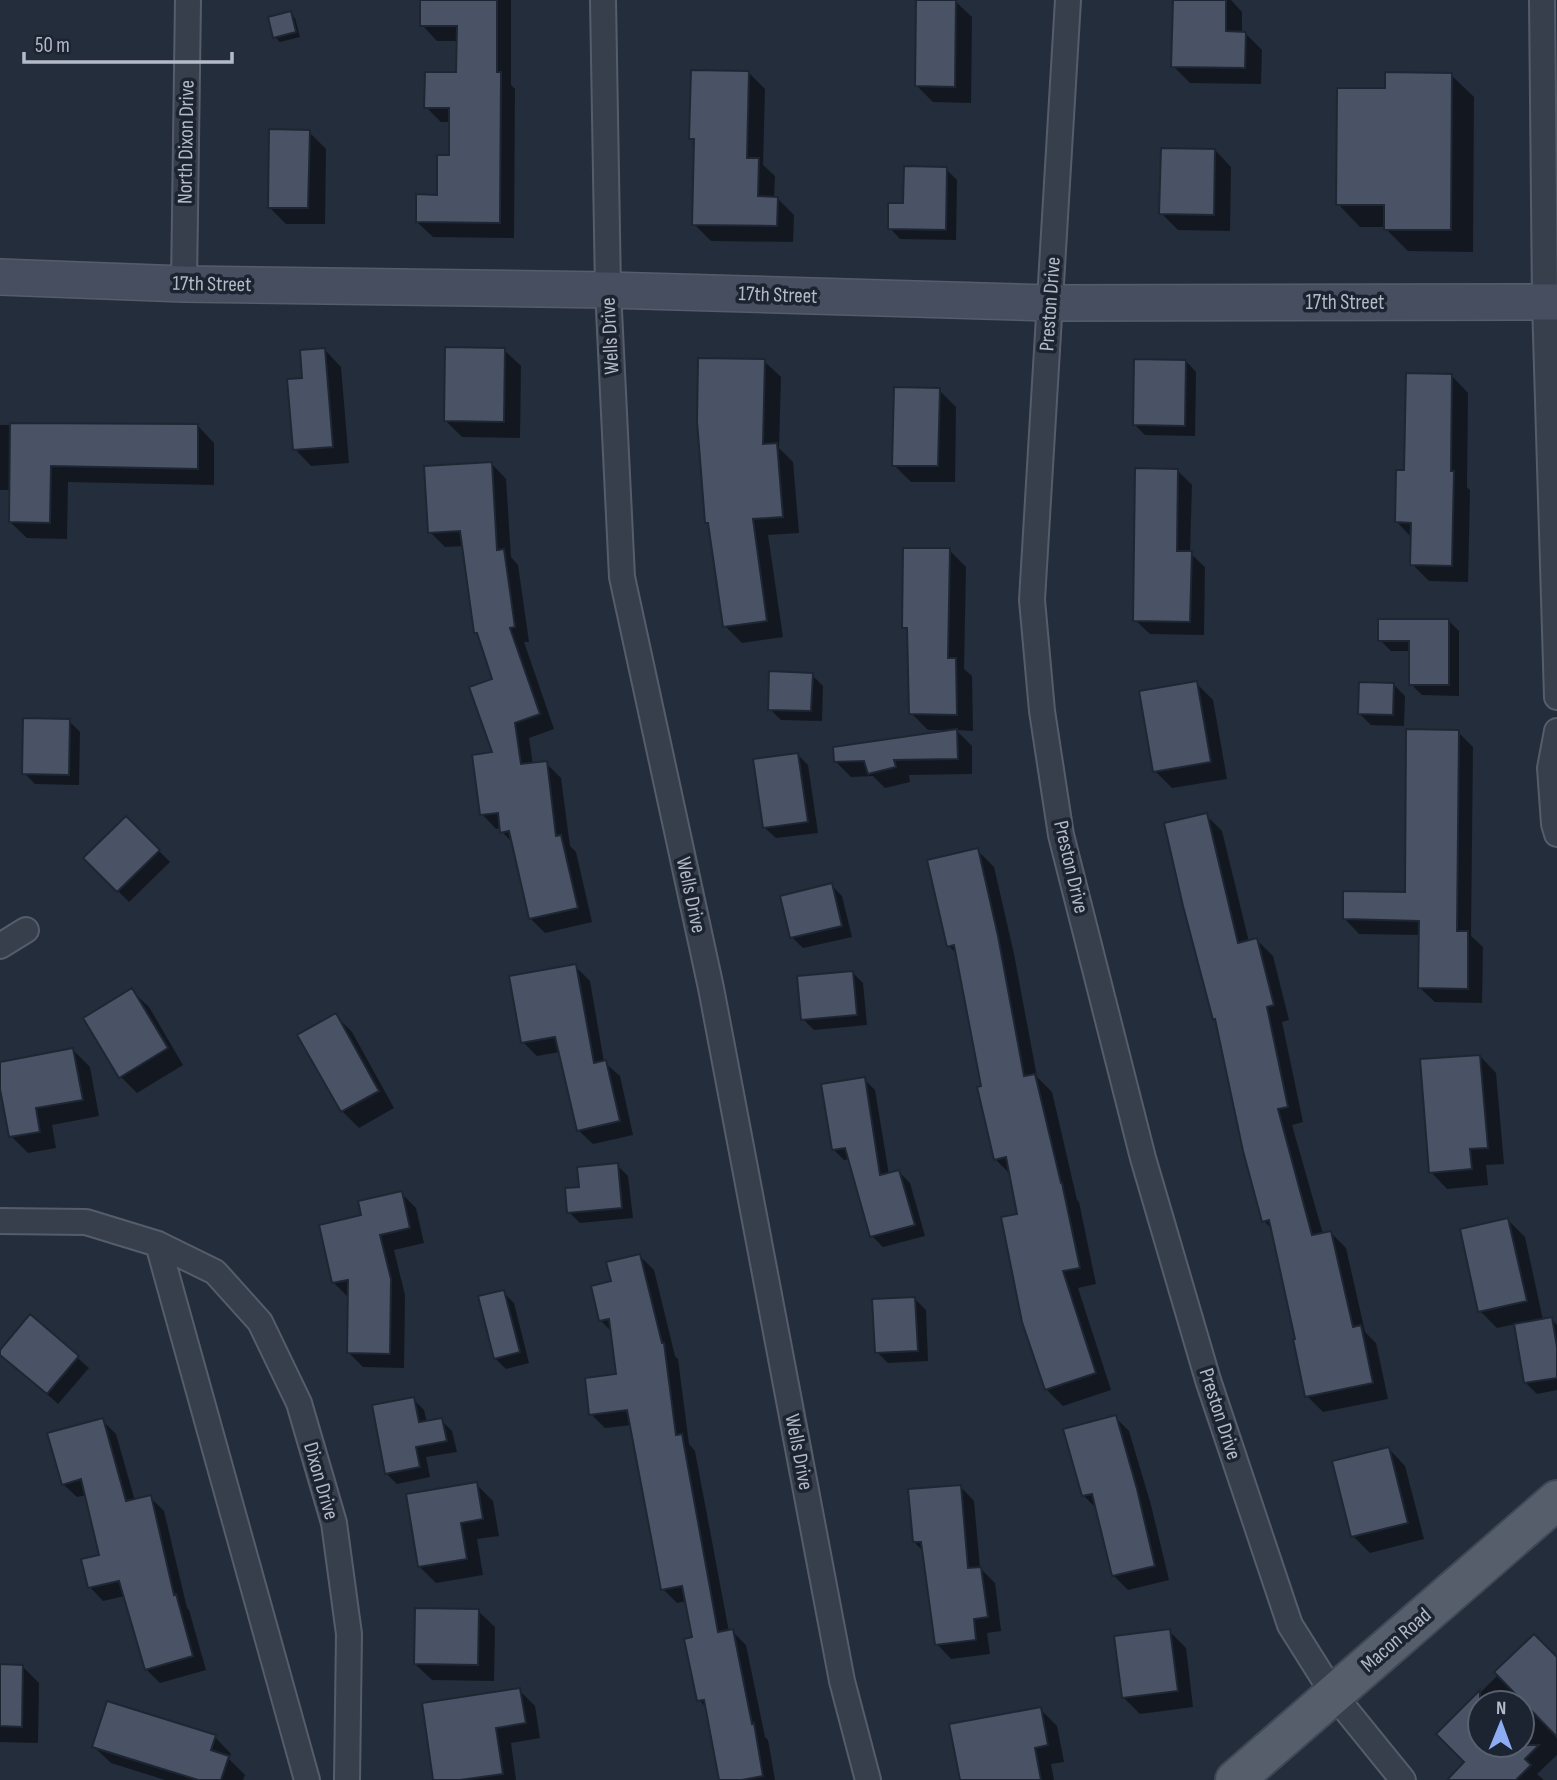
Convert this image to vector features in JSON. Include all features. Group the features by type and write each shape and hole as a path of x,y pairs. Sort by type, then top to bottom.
{"main road":[{"name":"Macon Road","path":"1235,1780 1557,1500"}],"street":[{"name":"North Dixon Drive","path":"184,284 188,0"},
{"name":"Wells Drive","path":"603,0 608,290 622,577 710,988 842,1681 868,1780"},
{"name":"Preston Drive","path":"1068,0 1032,600 1042,711 1062,835 1143,1158 1208,1380 1290,1625 1334,1695 1403,1780"},
{"path":"1542,0 1551,302 1557,697"},
{"name":"17th Street","path":"0,277 184,284 608,290 1051,303 1551,302"},
{"path":"1557,731 1550,768 1557,834"},
{"path":"0,946 26,930"},
{"name":"Dixon Drive","path":"0,1221 86,1222 158,1244 215,1272 260,1321 299,1403 334,1523 349,1634 347,1780"},
{"path":"158,1244 307,1780"}],"building":[{"path":"420,0 497,0 497,72 501,72 500,223 416,222 416,194 437,195 437,155 449,155 449,108 424,108 425,72 456,72 457,26 420,26"},
{"path":"916,0 956,0 955,87 915,86"},
{"path":"1173,0 1226,0 1226,31 1246,32 1245,68 1171,67"},
{"path":"291,11 296,32 273,38 268,17"},
{"path":"691,70 749,71 747,158 759,158 758,196 778,197 777,226 692,225 694,139 689,139"},
{"path":"1385,72 1452,73 1451,230 1384,230 1384,205 1336,205 1337,88 1385,88"},
{"path":"269,129 310,130 308,208 268,208"},
{"path":"1161,148 1215,149 1214,215 1159,214"},
{"path":"904,166 947,167 946,230 888,229 888,203 903,203"},
{"path":"445,347 505,348 504,422 444,421"},
{"path":"325,348 333,447 293,450 287,379 302,378 300,350"},
{"path":"698,358 765,359 763,444 777,443 783,517 753,519 767,621 723,627 708,523 705,523 697,421"},
{"path":"1134,359 1186,360 1185,426 1133,425"},
{"path":"1406,373 1452,374 1452,566 1410,565 1411,523 1395,522 1396,470 1404,470"},
{"path":"894,387 940,388 938,466 892,466"},
{"path":"10,423 198,424 198,469 51,466 50,523 9,522"},
{"path":"492,462 497,550 504,549 515,627 510,628 540,714 515,723 521,764 547,761 556,836 561,835 578,908 529,919 509,831 500,833 498,813 480,815 472,755 492,752 469,687 492,679 477,633 474,633 460,531 428,533 424,466"},
{"path":"1135,468 1178,469 1177,551 1192,551 1190,622 1133,621"},
{"path":"903,548 950,548 948,658 956,658 957,715 909,714 907,628 902,628"},
{"path":"1378,619 1449,619 1449,685 1409,685 1409,641 1378,641"},
{"path":"769,671 813,673 811,711 768,710"},
{"path":"1197,681 1211,762 1153,772 1139,691"},
{"path":"1359,682 1394,683 1393,715 1358,714"},
{"path":"23,718 70,719 69,775 22,774"},
{"path":"957,729 958,759 894,760 896,767 868,774 864,761 834,762 833,747"},
{"path":"1406,729 1459,730 1457,931 1468,931 1468,989 1418,988 1419,921 1343,919 1343,891 1405,892"},
{"path":"798,753 808,822 763,828 753,759"},
{"path":"1207,813 1238,943 1257,938 1274,1005 1267,1007 1288,1107 1278,1109 1312,1235 1331,1231 1353,1327 1361,1325 1373,1383 1305,1397 1269,1220 1262,1222 1243,1151 1215,1019 1213,1020 1183,906 1164,823"},
{"path":"126,816 160,850 117,892 83,858"},
{"path":"978,848 998,936 1024,1076 1035,1074 1080,1268 1063,1271 1096,1373 1045,1390 1022,1322 1001,1217 1017,1214 1006,1157 994,1160 977,1087 981,1086 954,945 947,947 927,860"},
{"path":"832,883 842,926 790,938 780,896"},
{"path":"576,964 594,1063 606,1060 620,1121 577,1131 555,1037 521,1043 509,976"},
{"path":"853,971 857,1015 801,1020 797,976"},
{"path":"132,988 168,1048 119,1078 83,1018"},
{"path":"336,1013 379,1091 341,1112 297,1035"},
{"path":"73,1048 83,1100 36,1108 40,1132 9,1137 0,1089 0,1062"},
{"path":"1480,1055 1488,1148 1470,1149 1472,1169 1429,1173 1420,1059"},
{"path":"865,1077 880,1175 899,1170 915,1225 870,1237 845,1148 832,1150 821,1084"},
{"path":"618,1163 622,1208 567,1213 565,1188 579,1187 577,1167"},
{"path":"402,1191 410,1228 380,1235 391,1279 390,1354 347,1353 348,1280 332,1283 319,1225 361,1215 358,1201"},
{"path":"1508,1218 1527,1301 1478,1312 1460,1229"},
{"path":"640,1254 664,1343 676,1435 682,1434 718,1632 733,1629 763,1776 719,1780 704,1700 697,1701 684,1639 692,1637 682,1586 661,1590 627,1410 589,1415 585,1378 616,1374 609,1319 599,1321 591,1286 611,1281 606,1262"},
{"path":"504,1290 520,1352 494,1359 478,1296"},
{"path":"915,1297 918,1351 875,1353 872,1299"},
{"path":"30,1314 79,1356 47,1394 0,1355 0,1350"},
{"path":"1552,1317 1557,1347 1557,1378 1524,1383 1514,1324"},
{"path":"414,1397 419,1422 442,1418 447,1441 416,1447 420,1467 385,1474 372,1405"},
{"path":"1116,1415 1155,1566 1112,1576 1092,1494 1082,1496 1063,1429"},
{"path":"103,1418 126,1501 151,1495 174,1595 176,1594 193,1656 145,1670 119,1581 88,1588 81,1559 99,1555 81,1479 62,1485 47,1433"},
{"path":"1389,1447 1408,1523 1351,1537 1332,1461"},
{"path":"477,1482 483,1519 461,1523 467,1559 418,1567 406,1494"},
{"path":"961,1485 968,1568 981,1567 988,1617 974,1619 976,1640 935,1645 921,1542 913,1542 908,1489"},
{"path":"415,1608 479,1609 478,1665 414,1664"},
{"path":"1170,1629 1178,1691 1122,1698 1114,1636"},
{"path":"1534,1634 1557,1657 1557,1737 1536,1715 1536,1689 1510,1689 1494,1672"},
{"path":"0,1664 23,1665 22,1727 0,1726"},
{"path":"520,1688 526,1723 496,1728 503,1774 460,1780 433,1780 422,1703"},
{"path":"107,1701 216,1735 211,1750 229,1756 221,1780 198,1780 92,1747"},
{"path":"1466,1704 1466,1759 1525,1759 1531,1765 1516,1780 1447,1780 1464,1762 1436,1734"},
{"path":"1041,1707 1048,1745 1035,1748 1041,1780 960,1780 949,1724"}]}
